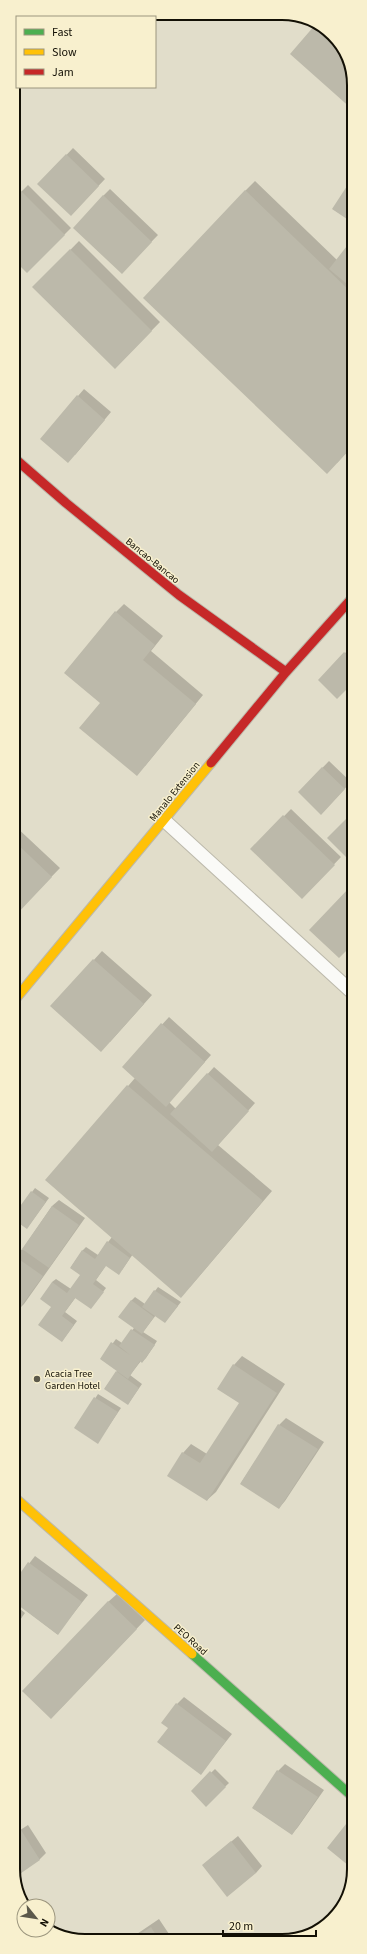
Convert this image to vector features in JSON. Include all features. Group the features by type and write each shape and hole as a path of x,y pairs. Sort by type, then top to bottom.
{"street":[{"name":"Bancao-Bancao","path":"20,463 72,508 179,595 286,672"},
{"name":"Manalo Extension","path":"20,994 165,821 286,672 347,604"},
{"name":"PEO Road","path":"20,1501 347,1792"}],"lane":[{"path":"165,821 347,988"}],"building":[{"path":"312,28 328,39 340,56 345,68 347,105 290,54"},
{"path":"66,154 99,186 71,216 37,184"},
{"path":"347,186 347,219 332,209"},
{"path":"245,190 347,288 347,452 327,474 143,298"},
{"path":"21,191 65,235 27,273 20,266"},
{"path":"103,195 152,242 122,274 73,228"},
{"path":"347,246 347,284 329,269"},
{"path":"70,249 152,331 115,369 32,287"},
{"path":"77,395 105,420 68,463 40,439"},
{"path":"115,611 155,645 143,660 196,704 137,776 79,728 100,703 64,673"},
{"path":"344,652 347,655 347,689 337,699 318,680"},
{"path":"322,767 345,789 321,815 298,792"},
{"path":"283,815 335,865 302,899 250,849"},
{"path":"347,818 346,857 327,838"},
{"path":"20,847 52,877 20,911"},
{"path":"347,890 347,950 339,958 309,930"},
{"path":"93,959 144,1004 101,1052 50,1006"},
{"path":"161,1023 205,1062 166,1107 122,1067"},
{"path":"207,1073 249,1111 212,1152 170,1114"},
{"path":"127,1085 263,1201 181,1298 45,1180"},
{"path":"31,1191 46,1202 27,1229 20,1224 20,1206"},
{"path":"52,1206 79,1225 49,1268 22,1249"},
{"path":"107,1241 130,1258 119,1275 106,1266 93,1284 104,1292 91,1309 75,1298 62,1316 74,1325 62,1342 38,1325 51,1307 40,1299 52,1282 67,1293 80,1275 70,1268 82,1250 95,1259"},
{"path":"20,1260 43,1276 20,1308"},
{"path":"154,1290 178,1306 165,1323 142,1307"},
{"path":"131,1300 154,1317 142,1334 118,1317"},
{"path":"131,1329 155,1345 142,1363 140,1361 128,1379 100,1359 111,1342 130,1355 119,1346"},
{"path":"233,1364 277,1393 207,1501 167,1476 182,1452 200,1463 239,1403 217,1389"},
{"path":"116,1371 139,1388 128,1405 104,1389"},
{"path":"94,1397 118,1412 98,1444 74,1428"},
{"path":"278,1424 318,1449 279,1509 240,1484"},
{"path":"28,1562 82,1602 58,1635 20,1606 20,1573"},
{"path":"108,1601 137,1629 51,1719 22,1691"},
{"path":"176,1703 226,1741 201,1775 157,1742 168,1728 161,1723"},
{"path":"277,1770 318,1797 292,1835 252,1808"},
{"path":"210,1771 226,1787 206,1807 191,1791"},
{"path":"347,1823 347,1864 327,1848"},
{"path":"21,1830 40,1860 21,1873 20,1869"},
{"path":"231,1841 256,1873 227,1897 202,1865"},
{"path":"151,1927 155,1934 140,1934"}],"traffic: fast":[{"path":"192,1654 347,1792"}],"traffic: slow":[{"path":"20,994 211,763"},
{"path":"20,1502 192,1654"}],"traffic: jam":[{"path":"20,463 66,503 179,595 286,672"},
{"path":"211,763 286,672 347,604"}],"place":[{"name":"Acacia Tree Garden Hotel","path":"37,1379"}]}
